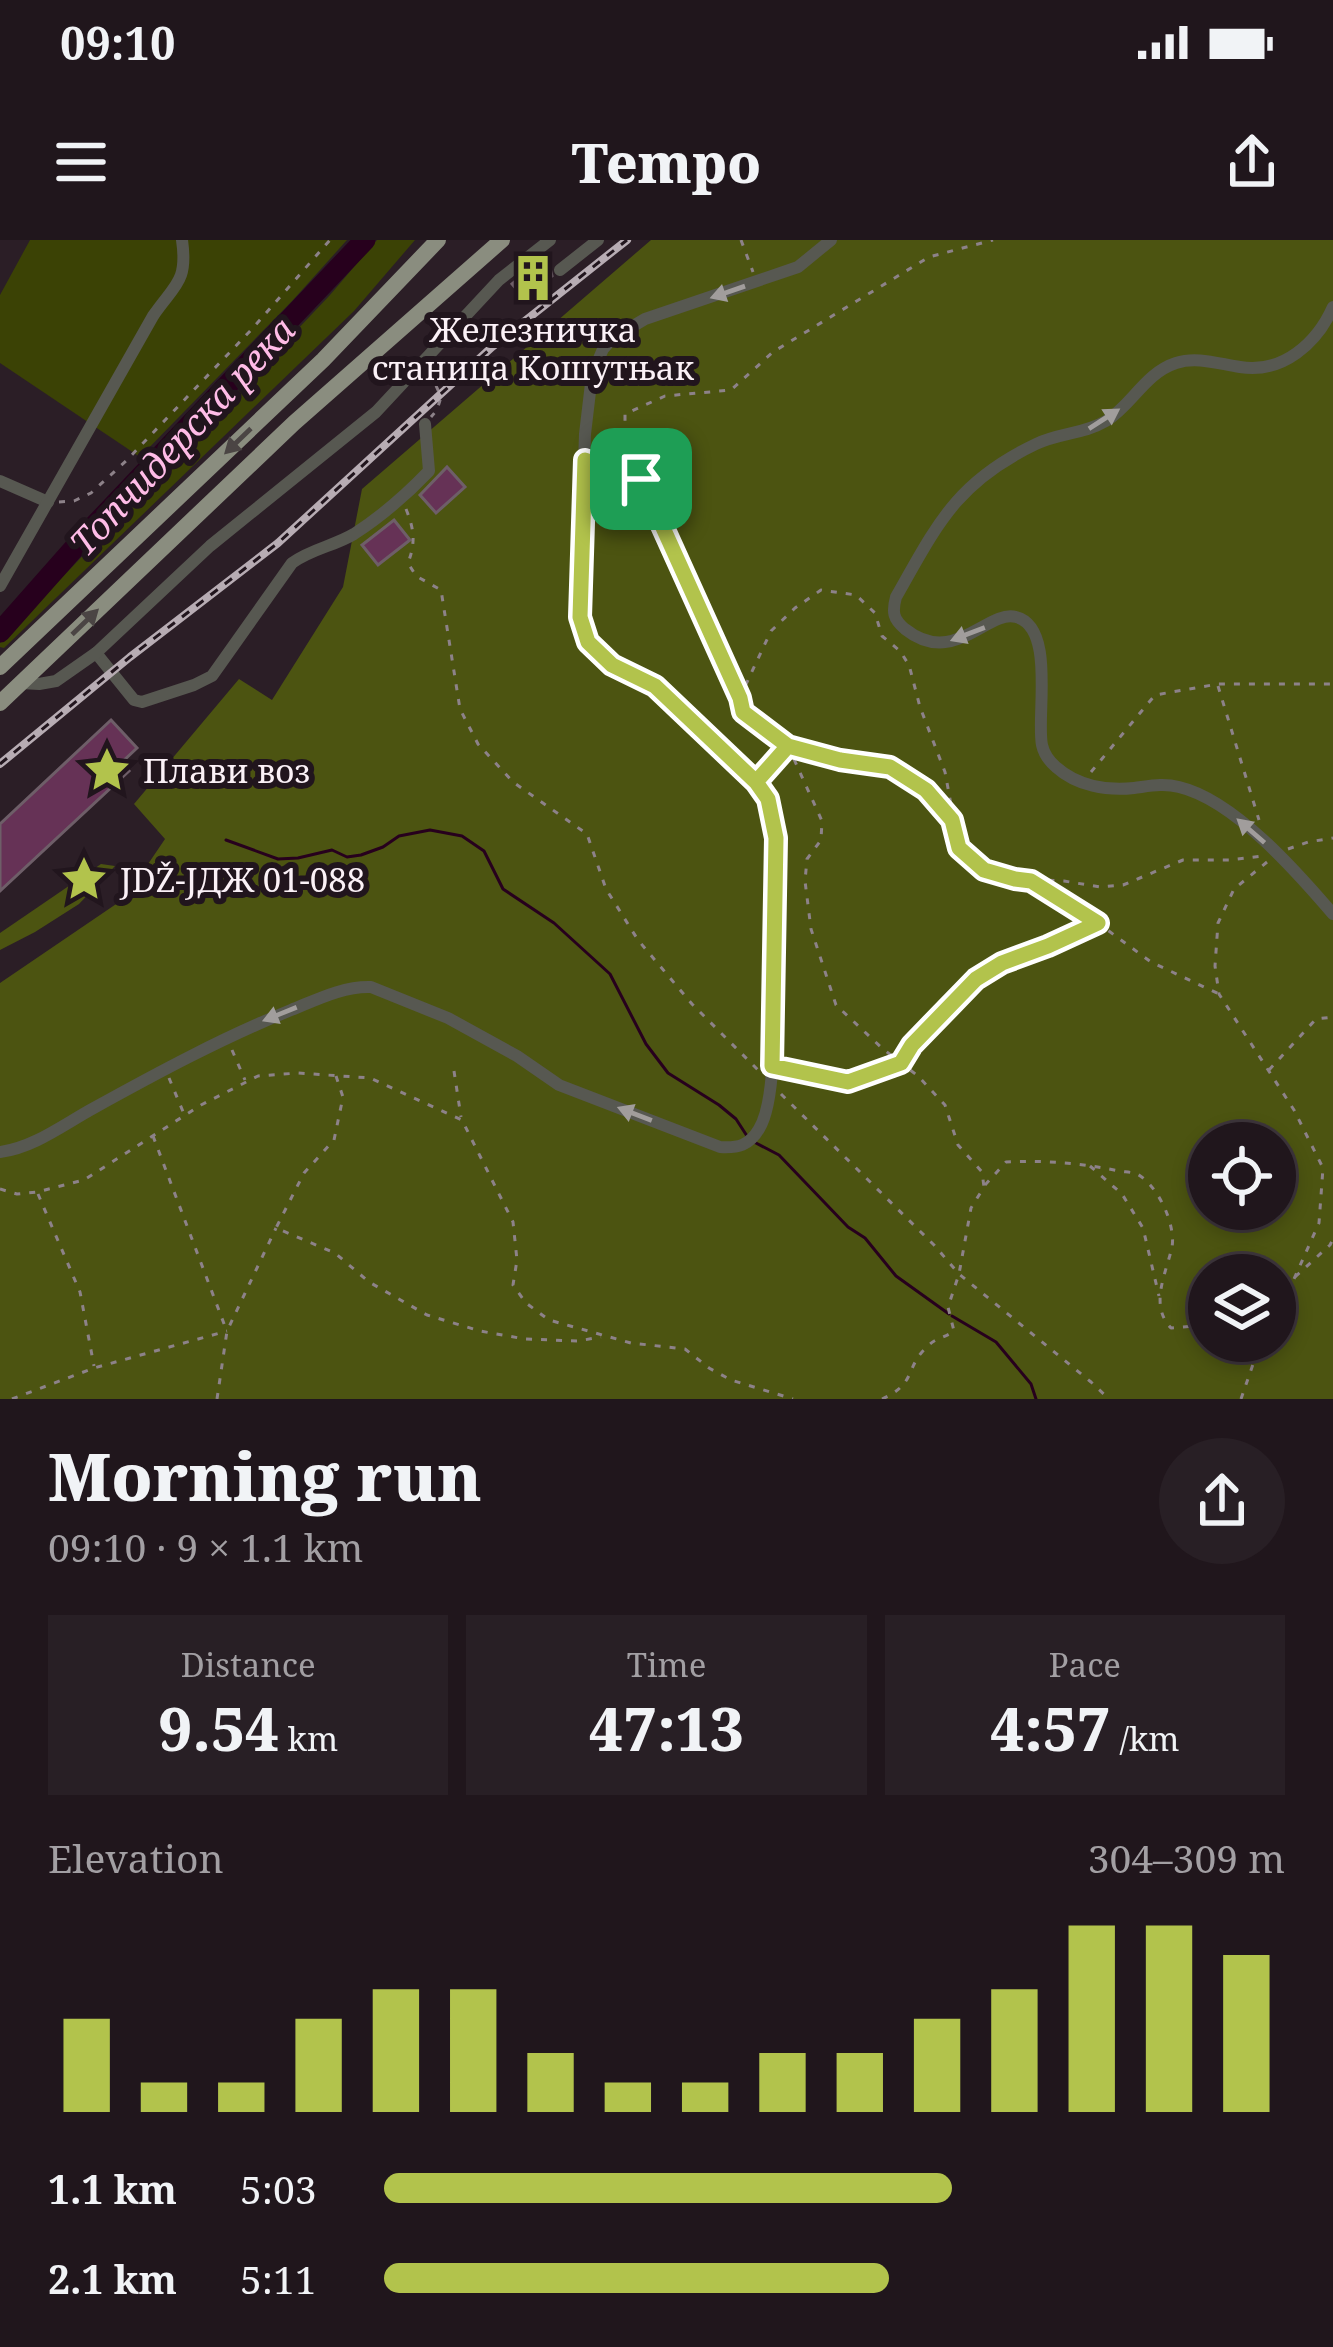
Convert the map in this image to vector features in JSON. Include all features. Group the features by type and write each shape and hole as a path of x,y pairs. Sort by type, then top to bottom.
{"main road":[{"path":"0,667 359,324 438,240"},
{"path":"0,703 303,414 502,240"}],"street":[{"path":"0,586 153,316 181,279 185,267 182,240"},
{"path":"21,683 56,681 96,653 210,546 394,395 499,280 550,240"},
{"path":"560,270 598,240"},
{"path":"0,1152 16,1150 50,1133 226,1037 323,997 371,987 448,1018 518,1056 559,1085 719,1147 735,1148 749,1142 763,1125 772,1084 776,838 768,799 756,782 655,686 612,665 588,642 580,617 592,375 613,338 645,319 797,266 831,240"},
{"path":"1333,307 1323,330 1293,356 1250,369 1190,360 1169,365 1102,424 1036,444 980,477 938,523 896,597 893,615 919,637 943,642 963,638 1003,617 1018,617 1027,623 1044,669 1041,742 1046,756 1069,777 1083,782 1120,789 1166,784 1192,790 1220,806 1272,849 1333,914"},
{"path":"96,653 134,700 142,702 212,676 292,563 305,553 350,537 403,499 429,471 425,424"},
{"path":"0,481 48,502"},
{"path":"118,590 124,626"}],"path":[{"path":"48,502 74,501 92,493 205,380 330,240"},
{"path":"742,240 756,283"},
{"path":"952,820 926,790 890,767 788,746 743,712 625,446 625,414 665,396 731,389 773,352 929,257 993,240"},
{"path":"425,424 441,397 427,358"},
{"path":"585,460 641,479"},
{"path":"403,499 413,528 414,548 408,562 416,576 441,590 460,710 478,744 513,782 586,833 606,889 638,940 692,1004 959,1274 1108,1399"},
{"path":"740,698 771,632 795,608 821,590 856,595 874,613 882,636 909,665 945,772 959,848 984,870 1031,881 1123,885 1183,860 1230,860 1333,838"},
{"path":"1083,782 1155,695 1218,684 1333,684"},
{"path":"1218,684 1272,849"},
{"path":"756,782 788,746"},
{"path":"788,746 822,821 821,839 807,859 805,881 811,929 836,1005 945,1105 958,1145 982,1172 984,1187"},
{"path":"1272,849 1234,890 1218,923 1215,966 1219,994 1294,1111 1323,1168 1319,1223 1296,1275"},
{"path":"1031,881 1151,962 1219,994"},
{"path":"772,1066 848,1082 901,1063 912,1045 976,979 1002,963 1098,923"},
{"path":"1268,1072 1316,1019 1333,1017"},
{"path":"226,1037 245,1082"},
{"path":"166,1070 185,1116"},
{"path":"454,1071 462,1120 513,1222 517,1260 513,1285 526,1304 549,1319 631,1343 685,1348 731,1380 793,1399"},
{"path":"217,1399 227,1331 304,1173 334,1140 343,1097 335,1075"},
{"path":"0,1189 16,1194 37,1192 84,1180 258,1076 370,1078 462,1120"},
{"path":"153,1136 227,1331"},
{"path":"882,1399 906,1383 915,1360 932,1340 954,1331 948,1307 971,1208 1006,1162 1088,1164 1140,1175 1166,1207 1173,1243 1160,1297"},
{"path":"1088,1164 1122,1194 1143,1228 1163,1320 1171,1328 1188,1327"},
{"path":"37,1192 80,1292 94,1368"},
{"path":"276,1228 335,1253 369,1282 427,1315 525,1339 578,1341 607,1336"},
{"path":"1296,1277 1333,1239"},
{"path":"12,1399 94,1368 227,1331"},
{"path":"1241,1399 1254,1362"}],"green space":[{"path":"30,240 347,240 140,457 0,363 0,295"},
{"path":"377,240 415,240 354,311 0,647 330,295"},
{"path":"651,240 1333,240 1333,1399 0,1399 0,983 125,898 165,839 134,804 239,679 272,700 343,587 362,489"},
{"path":"101,864 115,866 79,904 0,950 0,933"}],"building":[{"name":"Железничка станица Кошутњак","path":"542,259 552,276 525,299 512,284"},
{"path":"447,467 465,487 436,513 420,495"},
{"path":"394,520 410,540 378,565 362,545"},
{"path":"111,720 137,748 121,763 129,771 0,891 0,824"}],"waterway":[{"name":"Топчидерска река","path":"0,632 365,240"},
{"path":"226,840 278,859 332,850 347,857 361,855 399,836 430,830 462,836 484,851 503,889 554,923 610,974 646,1044 668,1073 719,1105 747,1136"},
{"path":"754,1142 779,1155 848,1227 865,1238 896,1276 949,1314"},
{"path":"952,1316 996,1342 1031,1384 1036,1399"}],"railway":[{"path":"0,764 278,543 492,347 627,240"}],"place":[{"name":"Железничка станица Кошутњак","path":"533,278"},
{"name":"Плави воз","path":"107,770"},
{"name":"JDŽ-JДЖ 01-088","path":"84,879"}],"route":[{"path":"641,479 585,460 580,617 597,653 655,686 756,782 788,746 890,767 926,790 952,820 959,848 984,870 1031,881 1098,923 1002,963 976,979 912,1045 901,1063 848,1082 772,1066 776,838 768,799 756,782 788,746 743,712 641,479"}]}
